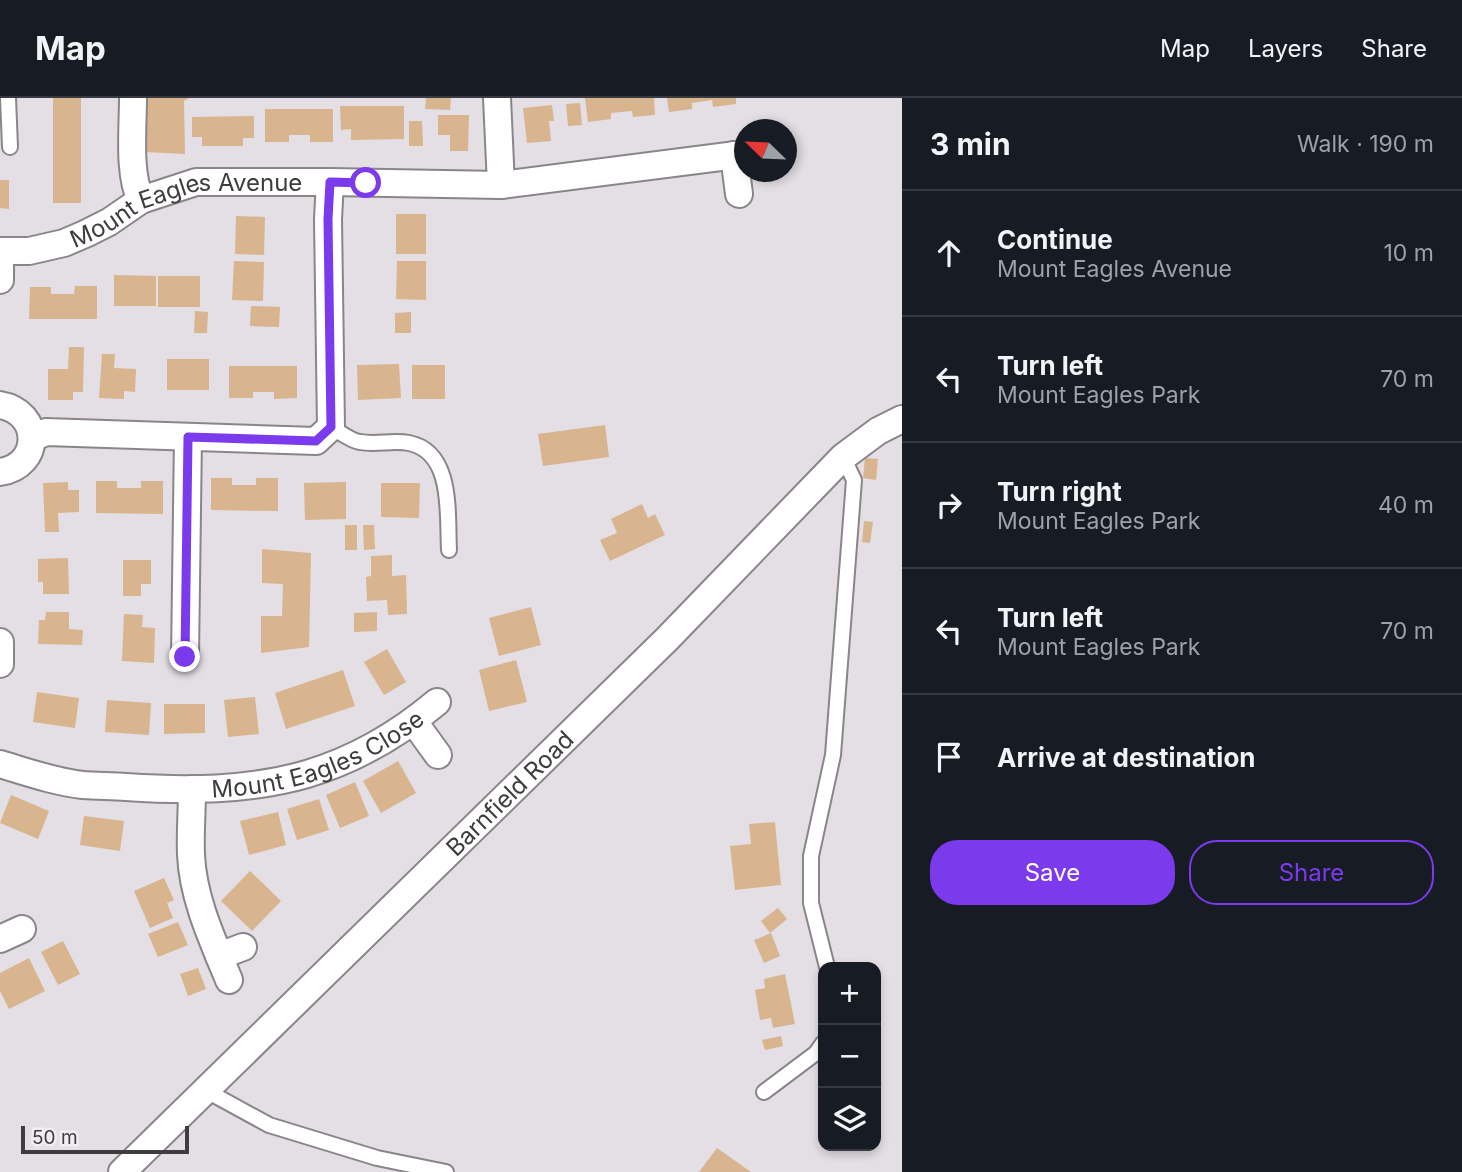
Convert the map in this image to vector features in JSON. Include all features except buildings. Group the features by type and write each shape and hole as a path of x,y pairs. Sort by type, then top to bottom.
{"street":[{"path":"133,98 135,188 141,200"},
{"path":"497,98 501,186"},
{"name":"Mount Eagles Avenue","path":"0,251 29,251 64,243 97,228 141,200 196,182 501,186 734,155"},
{"path":"32,439 46,432 316,441 331,427 328,219 330,182"},
{"path":"739,182 739,194"},
{"path":"0,251 0,280"},
{"path":"0,405 18,411 26,419 32,439 30,449 18,466 0,472"},
{"name":"Barnfield Road","path":"122,1172 667,639 843,457 878,431 902,419"},
{"path":"185,657 188,437"},
{"path":"0,642 0,663"},
{"name":"Mount Eagles Close","path":"0,764 82,785 192,789 254,785 306,774 339,762 378,744 414,722 437,702"},
{"path":"414,722 438,755"},
{"name":"Mount Eagles Close","path":"192,789 191,856 203,915 230,961"}],"lane":[{"path":"8,98 10,148"},
{"path":"331,427 358,442 409,443 430,452 440,467 446,495 449,550"},
{"path":"826,962 811,903 811,856 833,755 854,480 843,457"},
{"path":"764,1092 818,1050"},
{"path":"205,1090 269,1125 377,1158 446,1172"}],"route":[{"path":"185,657 188,437 316,441 331,427 328,219 330,182 366,183"}]}
